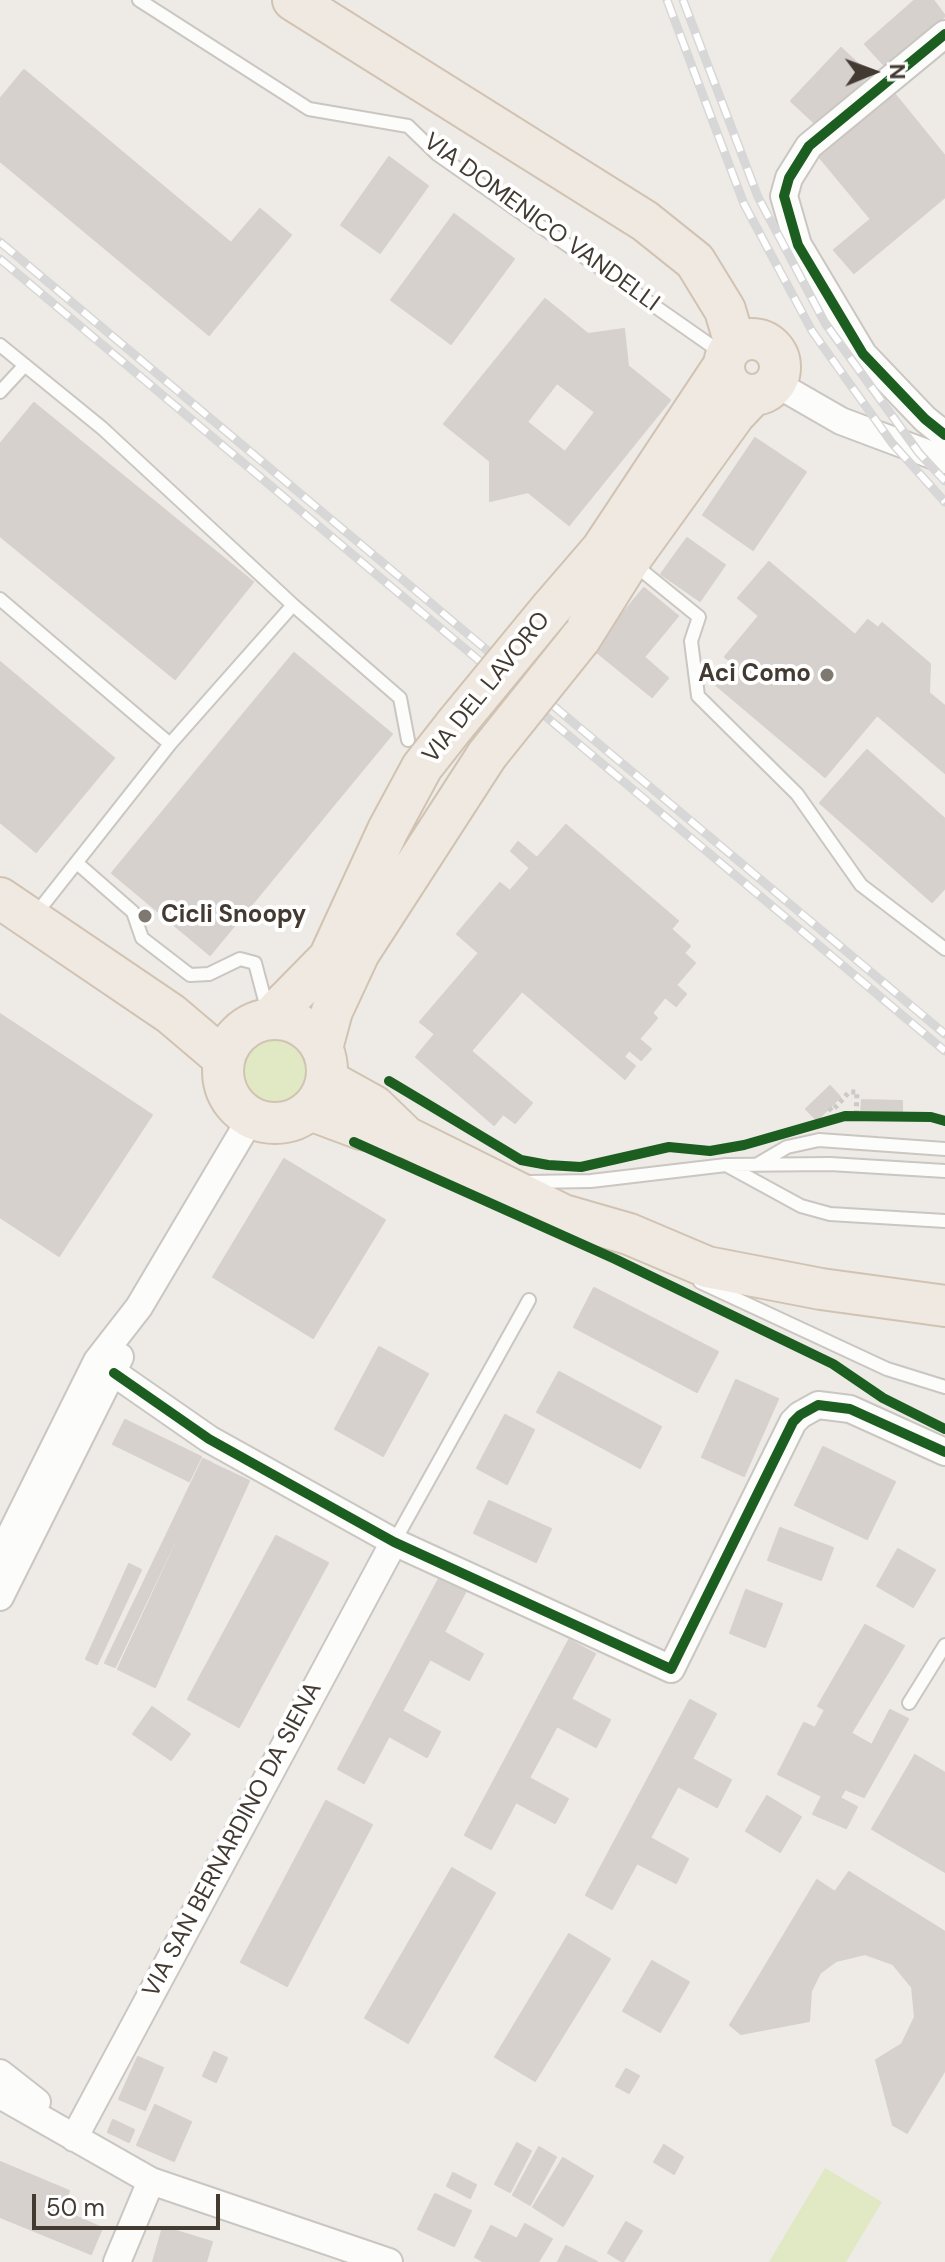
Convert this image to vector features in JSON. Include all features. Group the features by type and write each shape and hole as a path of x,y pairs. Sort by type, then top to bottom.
{"main road":[{"path":"293,0 645,221 695,261 725,310 737,352 733,389 764,389"},
{"name":"VIA DEL LAVORO","path":"245,1037 326,961 422,767 602,549 737,352"},
{"name":"VIA DEL LAVORO","path":"320,1079 332,1011 359,953 487,755 580,639 629,561 735,414 764,389"},
{"path":"16,909 171,1014 245,1037 301,1026 320,1079 361,1129 408,1138 563,1215 629,1234 707,1267 821,1289 945,1306"},
{"path":"245,1037 227,1093 237,1108 251,1118 282,1123 320,1079"}],"street":[{"path":"945,34 809,146 789,178 784,196 798,245 863,354 925,419 945,435"},
{"path":"764,389 945,460"},
{"path":"0,1556 97,1361 139,1307 251,1118"},
{"path":"0,1597 114,1373 139,1307"},
{"path":"114,1373 209,1439 394,1542 671,1669 793,1422 808,1409 829,1404 870,1415 945,1452"},
{"name":"VIA SAN BERNARDINO DA SIENA","path":"74,2138 394,1542"},
{"path":"0,2073 41,2105 74,2138"},
{"path":"0,2095 151,2181 389,2262"},
{"path":"117,2262 151,2181"}],"lane":[{"name":"VIA DOMENICO VANDELLI","path":"139,0 309,109 408,126 437,154 737,352"},
{"path":"0,345 102,428 293,605 400,698 408,740"},
{"path":"0,392 25,365"},
{"path":"629,561 699,617 691,641 698,696 797,794 861,885 945,949"},
{"path":"0,599 170,744"},
{"path":"16,909 77,863 170,744 293,605"},
{"path":"77,863 133,912 142,938 190,975 209,974 240,959 255,963 245,1037"},
{"path":"756,1165 787,1147 819,1140 945,1149"},
{"path":"726,1165 801,1206 830,1214 945,1221"},
{"path":"481,1173 540,1183 591,1181 726,1165 945,1171"},
{"path":"629,1234 657,1262"},
{"path":"685,1275 887,1369 945,1387"},
{"name":"VIA SAN BERNARDINO DA SIENA","path":"394,1542 529,1300"},
{"path":"909,1703 945,1645"}],"path":[{"path":"828,1114 849,1092 857,1092 856,1116"},
{"path":"828,1114 869,1116"}],"green space":[{"path":"269,1039 281,1039 298,1048 305,1059 305,1083 298,1094 281,1103 269,1103 257,1098 248,1089 243,1077 243,1065 248,1053 257,1044"},
{"path":"825,2168 882,2202 846,2262 769,2262"}],"building":[{"path":"915,0 933,0 945,16 886,67 865,44"},
{"path":"841,48 869,74 819,127 791,101"},
{"path":"24,70 231,243 260,209 291,235 209,335 0,161 0,99"},
{"path":"892,91 945,156 945,197 854,273 834,250 871,219 817,154"},
{"path":"389,157 428,186 380,253 341,225"},
{"path":"454,214 514,259 451,344 391,300"},
{"path":"545,299 588,334 624,329 628,366 670,400 569,525 528,492 490,501 490,461 444,424","holes":["557,383 595,412 565,452 527,422"]},
{"path":"34,403 253,582 175,679 0,536 0,444"},
{"path":"755,438 806,472 753,550 703,515"},
{"path":"687,538 725,565 700,601 661,574"},
{"name":"Aci Como","path":"769,562 855,635 868,620 878,628 882,623 930,664 929,693 945,706 945,773 877,715 825,777 716,685 734,664 725,657 759,616 738,598"},
{"path":"644,588 678,616 644,657 668,678 652,697 593,649"},
{"path":"294,653 392,734 210,955 112,873"},
{"path":"0,662 114,758 36,852 0,822"},
{"path":"867,750 945,819 945,888 932,902 820,803"},
{"path":"566,825 678,921 671,929 690,946 684,953 695,963 676,985 686,994 676,1006 665,997 652,1013 657,1018 639,1039 651,1049 641,1060 629,1050 624,1057 635,1066 625,1079 522,991 471,1051 532,1103 515,1123 503,1114 494,1125 416,1057 435,1034 420,1022 479,953 457,934 500,883 510,891 530,868 511,851 518,842 537,858"},
{"path":"0,1014 152,1115 59,1256 0,1217"},
{"path":"830,1086 840,1097 817,1120 806,1109"},
{"path":"862,1100 902,1101 902,1114 861,1113"},
{"path":"284,1159 385,1220 313,1338 213,1277"},
{"path":"594,1288 718,1352 697,1392 574,1327"},
{"path":"379,1347 428,1374 383,1456 335,1429"},
{"path":"559,1372 661,1427 640,1468 537,1412"},
{"path":"736,1380 778,1399 744,1476 702,1457"},
{"path":"505,1415 534,1430 507,1484 477,1468"},
{"path":"125,1420 201,1457 189,1481 113,1444"},
{"path":"823,1447 895,1482 867,1539 795,1505"},
{"path":"203,1459 212,1463 115,1667 105,1663"},
{"path":"213,1464 249,1481 155,1687 118,1669"},
{"path":"489,1501 551,1529 536,1562 474,1533"},
{"path":"780,1528 833,1548 821,1580 768,1560"},
{"path":"276,1536 328,1563 239,1727 188,1699"},
{"path":"898,1549 935,1570 913,1607 877,1586"},
{"path":"129,1564 141,1570 97,1664 86,1659"},
{"path":"442,1573 468,1587 444,1632 483,1654 469,1680 430,1659 402,1711 440,1732 427,1757 389,1736 364,1783 338,1769"},
{"path":"746,1590 782,1604 765,1647 730,1633"},
{"path":"865,1625 904,1646 851,1733 872,1745 890,1710 908,1719 864,1797 845,1789 840,1798 857,1807 846,1828 813,1814 822,1796 778,1774 804,1723 815,1728 825,1710 818,1706"},
{"path":"569,1640 595,1654 571,1699 610,1720 596,1747 557,1726 529,1778 568,1799 555,1823 516,1802 491,1849 465,1835"},
{"path":"690,1700 716,1714 692,1759 731,1780 717,1807 678,1786 650,1838 688,1859 676,1883 637,1863 612,1909 586,1895"},
{"path":"152,1707 190,1734 171,1760 133,1734"},
{"path":"915,1755 945,1773 945,1872 872,1829"},
{"path":"767,1796 801,1817 780,1852 746,1831"},
{"path":"326,1801 372,1825 287,1986 241,1962"},
{"path":"452,1868 495,1893 408,2043 365,2018"},
{"path":"849,1872 945,1932 945,2070 907,2133 893,2125 876,2060 902,2044 915,2017 912,1987 893,1964 865,1954 836,1961 820,1973 811,1991 809,2021 741,2034 730,2025 817,1880 835,1892"},
{"path":"569,1934 610,1959 535,2081 495,2057"},
{"path":"652,1961 689,1982 660,2032 623,2011"},
{"path":"214,2052 227,2058 216,2082 203,2076"},
{"path":"138,2057 163,2068 145,2110 119,2099"},
{"path":"626,2069 639,2076 629,2093 616,2086"},
{"path":"155,2105 191,2122 174,2161 137,2145"},
{"path":"113,2120 134,2130 129,2142 108,2132"},
{"path":"517,2143 531,2151 510,2192 495,2184"},
{"path":"664,2145 683,2157 674,2174 654,2162"},
{"path":"539,2147 556,2157 530,2205 513,2195"},
{"path":"563,2158 593,2176 563,2226 533,2207"},
{"path":"0,2162 69,2191 61,2210 102,2228 91,2254 0,2217"},
{"path":"453,2173 476,2185 470,2198 447,2186"},
{"path":"435,2194 471,2211 454,2246 418,2229"},
{"path":"626,2222 642,2231 623,2262 608,2253"},
{"path":"525,2224 552,2239 538,2262 484,2262 475,2257 491,2226 517,2239"},
{"path":"163,2227 212,2242 206,2262 153,2262"},
{"path":"566,2246 597,2262 558,2262"}],"railway":[{"path":"667,0 744,204 812,331 892,443 945,502"},
{"path":"683,0 758,197 825,323 919,453 945,481"},
{"path":"0,242 945,1034"},
{"path":"0,259 945,1051"}],"cycle path":[{"path":"945,34 809,146 789,178 784,196 798,245 863,354 925,419 945,435"},
{"path":"389,1081 521,1160 548,1165 581,1167 669,1147 710,1151 744,1145 845,1116 931,1117 945,1121"},
{"path":"354,1142 615,1259 833,1364 883,1398 945,1429"},
{"path":"114,1373 209,1439 394,1542 671,1669 793,1422 800,1415 818,1405 850,1409 945,1452"}],"place":[{"name":"Aci Como","path":"827,675"},
{"name":"Cicli Snoopy","path":"145,916"}]}
